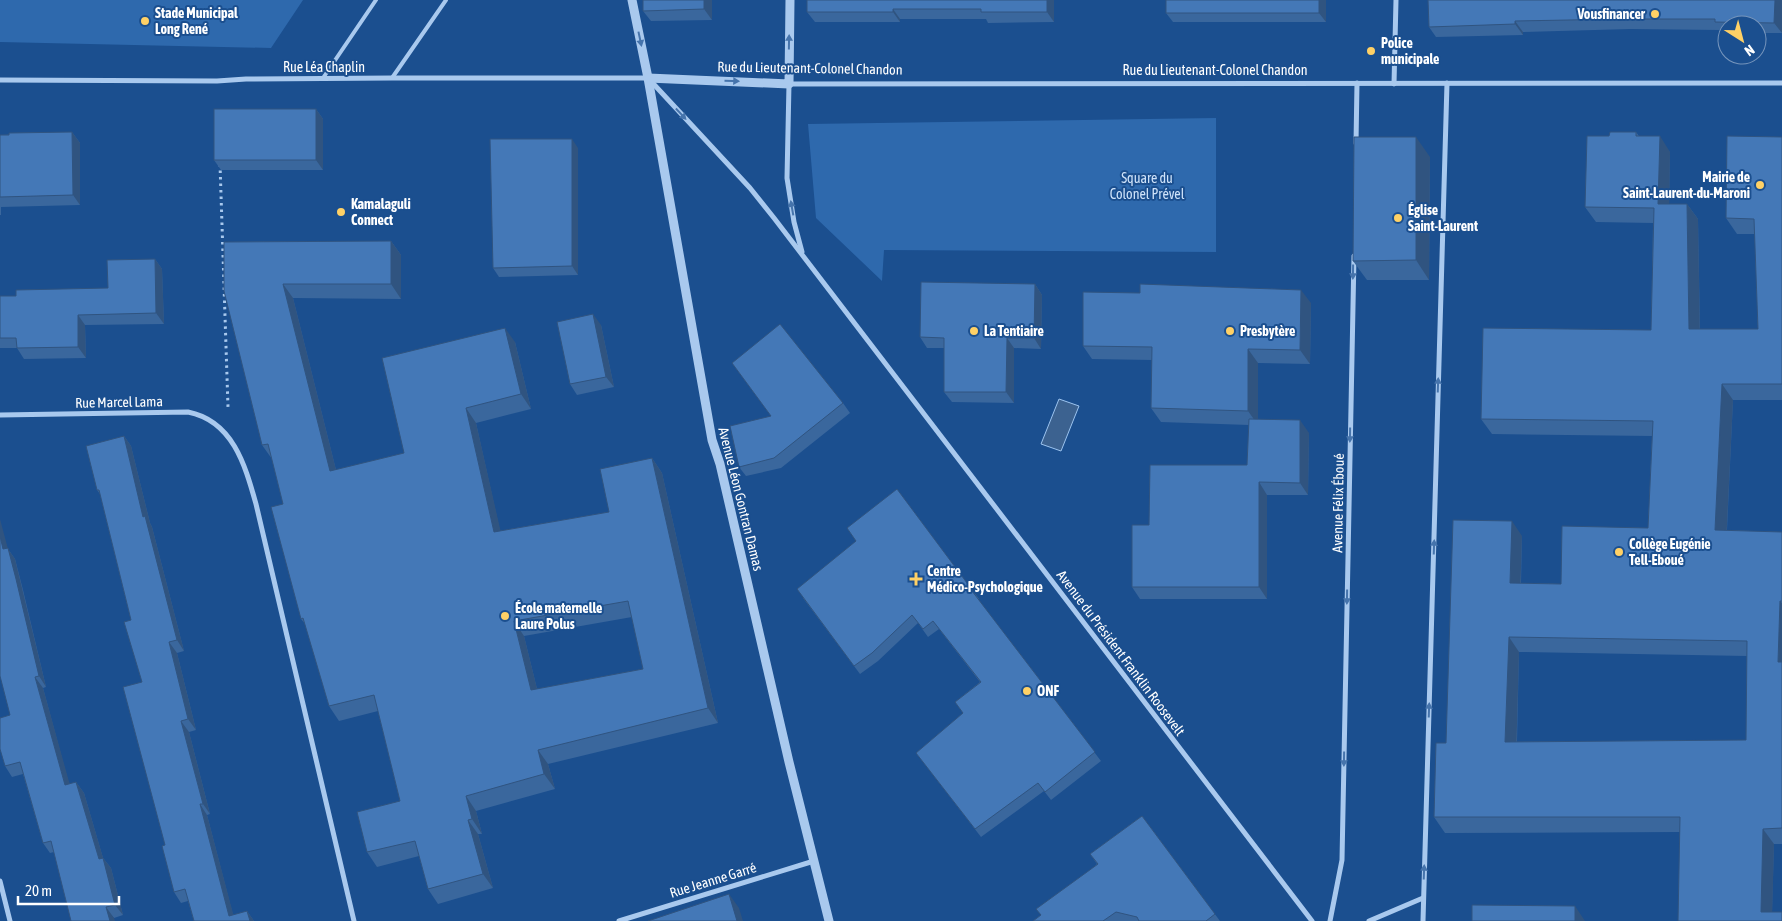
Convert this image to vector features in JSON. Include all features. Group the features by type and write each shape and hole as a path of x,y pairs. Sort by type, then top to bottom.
{"street":[{"name":"Avenue Léon Gontran Damas","path":"632,0 648,78 712,440 720,464 829,921"},
{"path":"789,84 790,0"},
{"path":"1394,84 1396,0"},
{"name":"Rue Léa Chaplin","path":"0,80 217,81 323,78 648,78"},
{"name":"Rue du Lieutenant-Colonel Chandon","path":"648,78 789,84 1782,83"},
{"name":"Avenue du Président Franklin Roosevelt","path":"648,78 750,188 803,255 1312,921"},
{"path":"1356,153 1357,83"},
{"path":"1423,921 1447,83"},
{"name":"Avenue du Président Franklin Roosevelt","path":"789,84 787,178 794,222 803,255"},
{"name":"Avenue Félix Éboué","path":"1330,921 1342,860 1354,252"},
{"name":"Rue Marcel Lama","path":"0,415 188,412 204,416 229,438 244,463 256,504 354,921"},
{"name":"Rue Jeanne Garré","path":"619,921 814,861"},
{"path":"0,881 10,921"},
{"path":"1369,921 1424,898"}],"lane":[{"path":"323,78 376,0"},
{"path":"392,78 446,0"}],"path":[{"path":"220,160 229,438"}],"green space":[{"name":"Stade Municipal Long René","path":"0,0 303,0 271,48 0,42"},
{"name":"Square du Colonel Prével","path":"1216,118 1216,252 884,250 882,281 816,218 808,124"}],"shaded area":[{"path":"1059,399 1079,406 1061,451 1041,444"}],"building":[{"path":"643,0 704,0 704,9 643,11"},
{"path":"807,0 1047,0 1047,12 981,12 981,9 893,9 893,12 807,12"},
{"path":"1166,0 1319,0 1319,13 1166,13"},
{"path":"1428,0 1775,0 1774,23 1767,23 1767,15 1717,15 1717,22 1715,22 1715,19 1623,19 1515,21 1515,24 1429,27"},
{"path":"214,109 316,109 316,160 214,160"},
{"path":"72,132 73,195 0,197 0,135 9,135 9,133"},
{"path":"1610,132 1636,132 1636,136 1660,136 1658,204 1687,204 1689,329 1758,329 1754,219 1726,218 1727,136 1782,137 1782,384 1722,384 1715,530 1782,532 1782,601 1780,601 1778,662 1782,662 1782,828 1763,829 1761,912 1782,912 1782,921 1678,921 1680,817 1434,817 1436,743 1446,743 1453,520 1512,521 1510,583 1561,584 1562,526 1648,528 1653,421 1481,419 1483,328 1651,330 1654,208 1585,207 1587,136 1609,136","holes":["1509,637 1747,641 1746,740 1505,742"]},
{"name":"Église Saint-Laurent","path":"1354,137 1416,137 1416,260 1353,261"},
{"path":"490,139 572,139 572,266 493,268"},
{"name":"École maternelle Laure Polus","path":"391,241 391,284 283,284 330,471 404,453 382,358 505,328 521,394 466,408 494,532 609,512 600,469 652,458 708,708 538,750 544,774 466,796 472,819 468,820 483,874 428,889 415,841 367,852 357,812 400,801 374,695 329,706 303,618 301,619 271,507 283,504 268,444 262,445 224,291 224,242","holes":["628,601 643,669 531,690 514,621"]},
{"path":"155,259 156,313 78,315 78,347 17,348 16,338 0,338 0,296 16,296 16,290 108,288 107,260"},
{"path":"921,282 1035,284 1034,338 1007,338 1006,392 944,392 944,338 920,337"},
{"path":"1140,284 1301,290 1300,350 1248,349 1248,411 1151,408 1152,347 1083,346 1083,292 1140,293"},
{"path":"593,314 606,377 570,384 557,322"},
{"path":"780,324 843,403 774,458 739,467 730,426 771,416 732,363"},
{"path":"1249,419 1300,420 1300,483 1259,482 1259,587 1132,587 1132,525 1149,525 1150,465 1247,465"},
{"path":"124,436 143,517 145,516 177,640 169,642 188,719 181,721 203,804 200,804 229,916 247,911 250,921 194,921 185,889 174,892 162,846 165,845 123,687 142,682 124,622 131,620 99,490 97,490 86,446"},
{"path":"897,489 1095,752 1045,792 1038,783 975,829 916,753 963,713 955,702 981,682 933,621 923,629 912,615 872,653 854,666 797,589 856,541 847,528"},
{"path":"0,536 3,549 8,548 39,676 35,677 65,785 76,782 99,859 103,858 115,905 106,907 110,921 71,921 51,841 43,843 20,762 5,766 0,749 0,718 10,715 0,676"},
{"path":"1142,816 1215,914 1206,921 1139,921 1137,917 1116,912 1103,921 1033,921 1041,915 1036,909 1098,864 1090,854"},
{"path":"729,894 737,921 648,921"},
{"path":"1472,905 1575,906 1575,921 1472,921"}],"place":[{"name":"Vousfinancer","path":"1655,14"},
{"name":"Stade Municipal Long René","path":"145,21"},
{"name":"Police municipale","path":"1371,51"},
{"name":"Mairie de Saint-Laurent-du-Maroni","path":"1760,185"},
{"name":"Kamalaguli Connect","path":"341,212"},
{"name":"Église Saint-Laurent","path":"1398,218"},
{"name":"La Tentiaire","path":"974,331"},
{"name":"Presbytère","path":"1230,331"},
{"name":"Collège Eugénie Tell-Eboué","path":"1619,552"},
{"name":"Centre Médico-Psychologique","path":"916,579"},
{"name":"École maternelle Laure Polus","path":"505,616"},
{"name":"ONF","path":"1027,691"}]}
